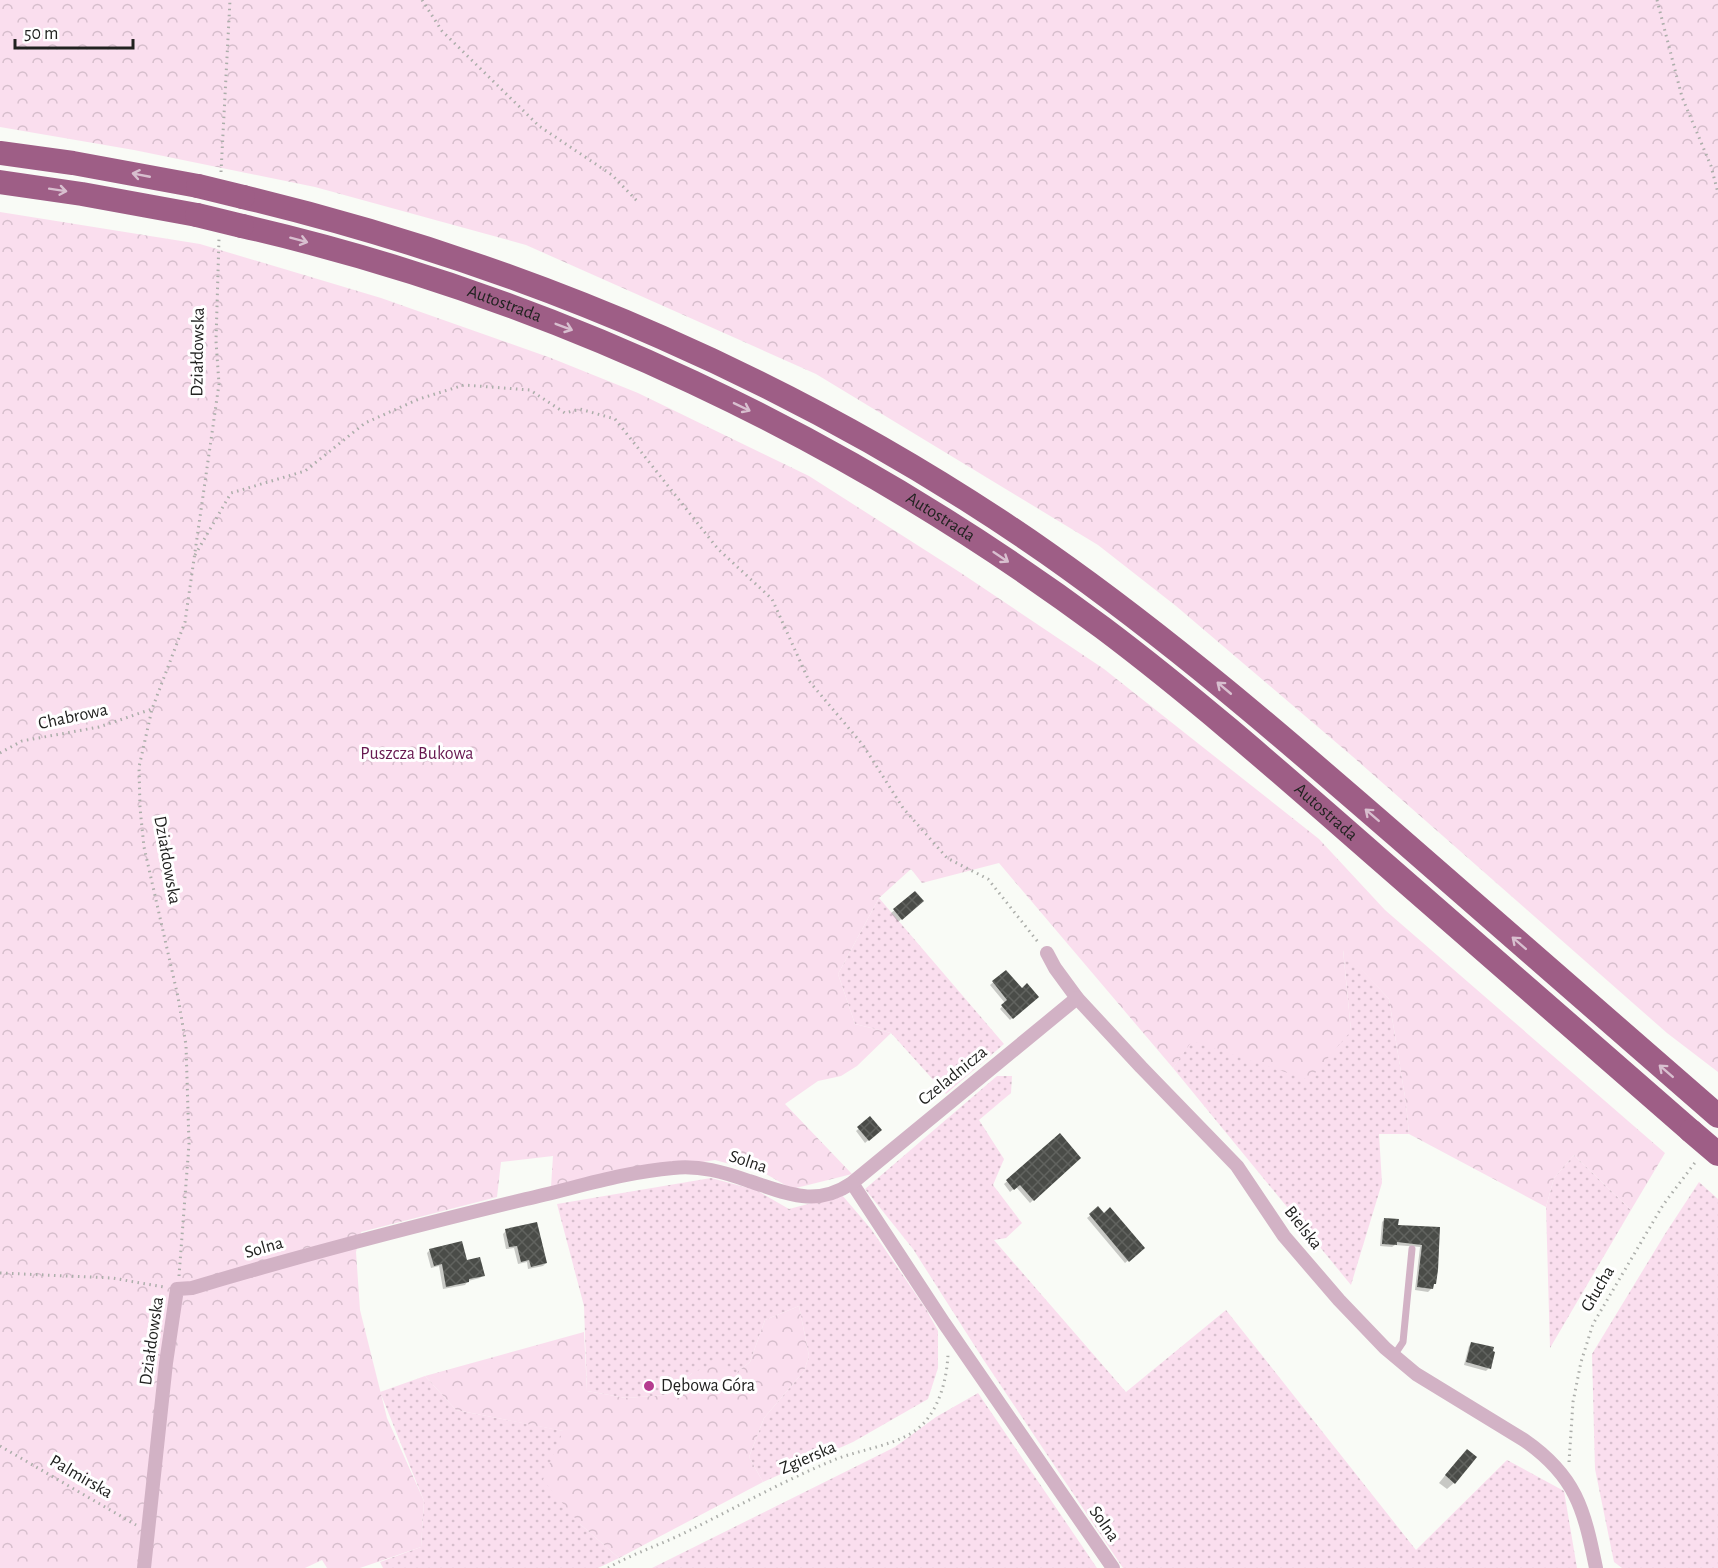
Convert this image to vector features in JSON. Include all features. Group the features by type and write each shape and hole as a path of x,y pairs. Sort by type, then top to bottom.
{"highway":[{"name":"Autostrada","path":"0,153 73,163 198,186 324,217 460,259 646,330 809,409 950,489 1053,557 1182,653 1335,782 1714,1113"},
{"name":"Autostrada","path":"0,182 197,215 231,227 335,250 417,274 525,312 620,351 710,391 862,470 951,524 1032,578 1102,628 1189,696 1691,1131 1710,1154"}],"street":[{"name":"Bielska","path":"1047,953 1077,998 1237,1166 1284,1236 1339,1300 1393,1357 1416,1374 1539,1450 1569,1482"},
{"name":"Czeladnicza","path":"852,1183 1077,998"},
{"name":"Solna","path":"177,1289 192,1288 419,1224 645,1171 698,1167 789,1195 804,1197 820,1197 836,1193 852,1183 944,1323 1113,1568"},
{"name":"Działdowska","path":"144,1568 162,1394 177,1289"},
{"path":"1569,1482 1584,1518 1596,1568"}],"lane":[{"path":"1393,1357 1403,1342 1412,1249"}],"path":[{"path":"221,173 230,0"},
{"path":"422,0 442,31 540,126 612,175 639,203"},
{"path":"1657,0 1682,97 1711,166 1718,193"},
{"name":"Działdowska","path":"177,1289 187,1186 189,1085 186,1045 178,997 152,887 140,808 139,767 152,709 185,622 219,384 216,341 231,227"},
{"path":"194,556 231,493 305,471 365,423 419,399 464,385 530,390 566,413 580,409 615,419 718,549 772,599 809,681 862,745 903,808 947,858 988,879 1047,953"},
{"name":"Chabrowa","path":"0,753 22,741 99,727 152,709"},
{"name":"Głucha","path":"1569,1482 1571,1416 1587,1341 1606,1301 1663,1205 1710,1154"},
{"path":"0,1273 112,1278 177,1289"},
{"name":"Zgierska","path":"608,1568 630,1555 676,1537 761,1493 835,1459 896,1440 920,1427 934,1411 947,1370 948,1346 944,1323"},
{"name":"Palmirska","path":"0,1446 148,1532"}],"green space":[{"path":"0,0 1718,0 1718,1072 1667,1033 1352,756 1176,606 1098,545 816,374 526,245 315,187 134,150 0,127"},
{"name":"Puszcza Bukowa","path":"0,212 200,244 381,298 551,358 638,393 809,476 961,573 1104,669 1319,839 1385,910 1665,1153 1631,1210 1574,1155 1554,1178 1546,1207 1409,1134 1389,999 1343,950 1351,1031 1309,1080 1192,1041 1173,1068 999,863 922,883 911,869 879,898 838,974 855,1024 891,1033 857,1066 841,1076 818,1081 785,1104 852,1174 792,1189 766,1174 715,1160 551,1187 553,1156 501,1162 497,1197 361,1232 356,1252 360,1310 387,1418 424,1501 421,1547 360,1568 327,1568 322,1560 305,1568 0,1568"},
{"path":"879,898 1004,1044 946,1094 891,1033 855,1024 838,974"},
{"path":"1343,949 1389,999 1409,1134 1379,1134 1382,1183 1351,1285 1173,1068 1191,1041 1351,1031"},
{"path":"997,1076 1012,1076 1011,1093 979,1120 1004,1159 993,1185 1022,1223 1006,1238 994,1240 1126,1392 1226,1310 1416,1550 1507,1460 1564,1491 1577,1568 1123,1568 983,1359 913,1249 865,1189"},
{"path":"1574,1155 1631,1210 1550,1348 1546,1207 1554,1178"},
{"path":"711,1178 756,1190 789,1209 842,1195 871,1229 926,1309 938,1331 938,1368 928,1399 853,1442 763,1482 749,1457 764,1418 804,1371 809,1356 799,1306 765,1320 750,1362 736,1373 692,1373 667,1395 626,1398 587,1391 584,1306 557,1204"},
{"path":"1699,1182 1718,1199 1718,1568 1622,1568 1614,1562 1595,1469 1592,1354"},
{"path":"799,1306 809,1356 804,1371 764,1418 749,1457 763,1482 619,1558 580,1524 543,1480 563,1431 456,1410 425,1376 584,1332 587,1391 626,1398 667,1395 692,1373 721,1361 736,1373 750,1362 765,1320"},
{"path":"425,1376 456,1410 564,1431 580,1524 619,1558 598,1568 383,1568 380,1562 421,1547 424,1501 380,1392"},
{"path":"978,1393 1097,1568 652,1568 895,1447 936,1417"}],"building":[{"path":"915,891 924,901 902,920 893,909"},
{"path":"1006,970 1022,988 1027,983 1039,997 1013,1019 1001,1005 1007,1000 992,981"},
{"path":"870,1116 882,1130 869,1141 857,1127"},
{"path":"1060,1133 1081,1158 1034,1201 1020,1185 1014,1190 1006,1180"},
{"path":"1098,1206 1104,1213 1110,1207 1145,1248 1129,1262 1089,1214"},
{"path":"1384,1218 1399,1219 1398,1225 1440,1227 1438,1270 1433,1289 1417,1287 1422,1245 1397,1242 1397,1245 1382,1244"},
{"path":"537,1222 547,1263 531,1267 529,1260 521,1262 517,1246 509,1247 505,1229"},
{"path":"462,1241 467,1260 480,1257 485,1276 446,1287 442,1264 434,1266 429,1249"},
{"path":"1471,1342 1494,1347 1491,1369 1466,1362"},
{"path":"1467,1449 1477,1457 1455,1484 1445,1475"}],"place":[{"name":"Dębowa Góra","path":"649,1386"}]}
